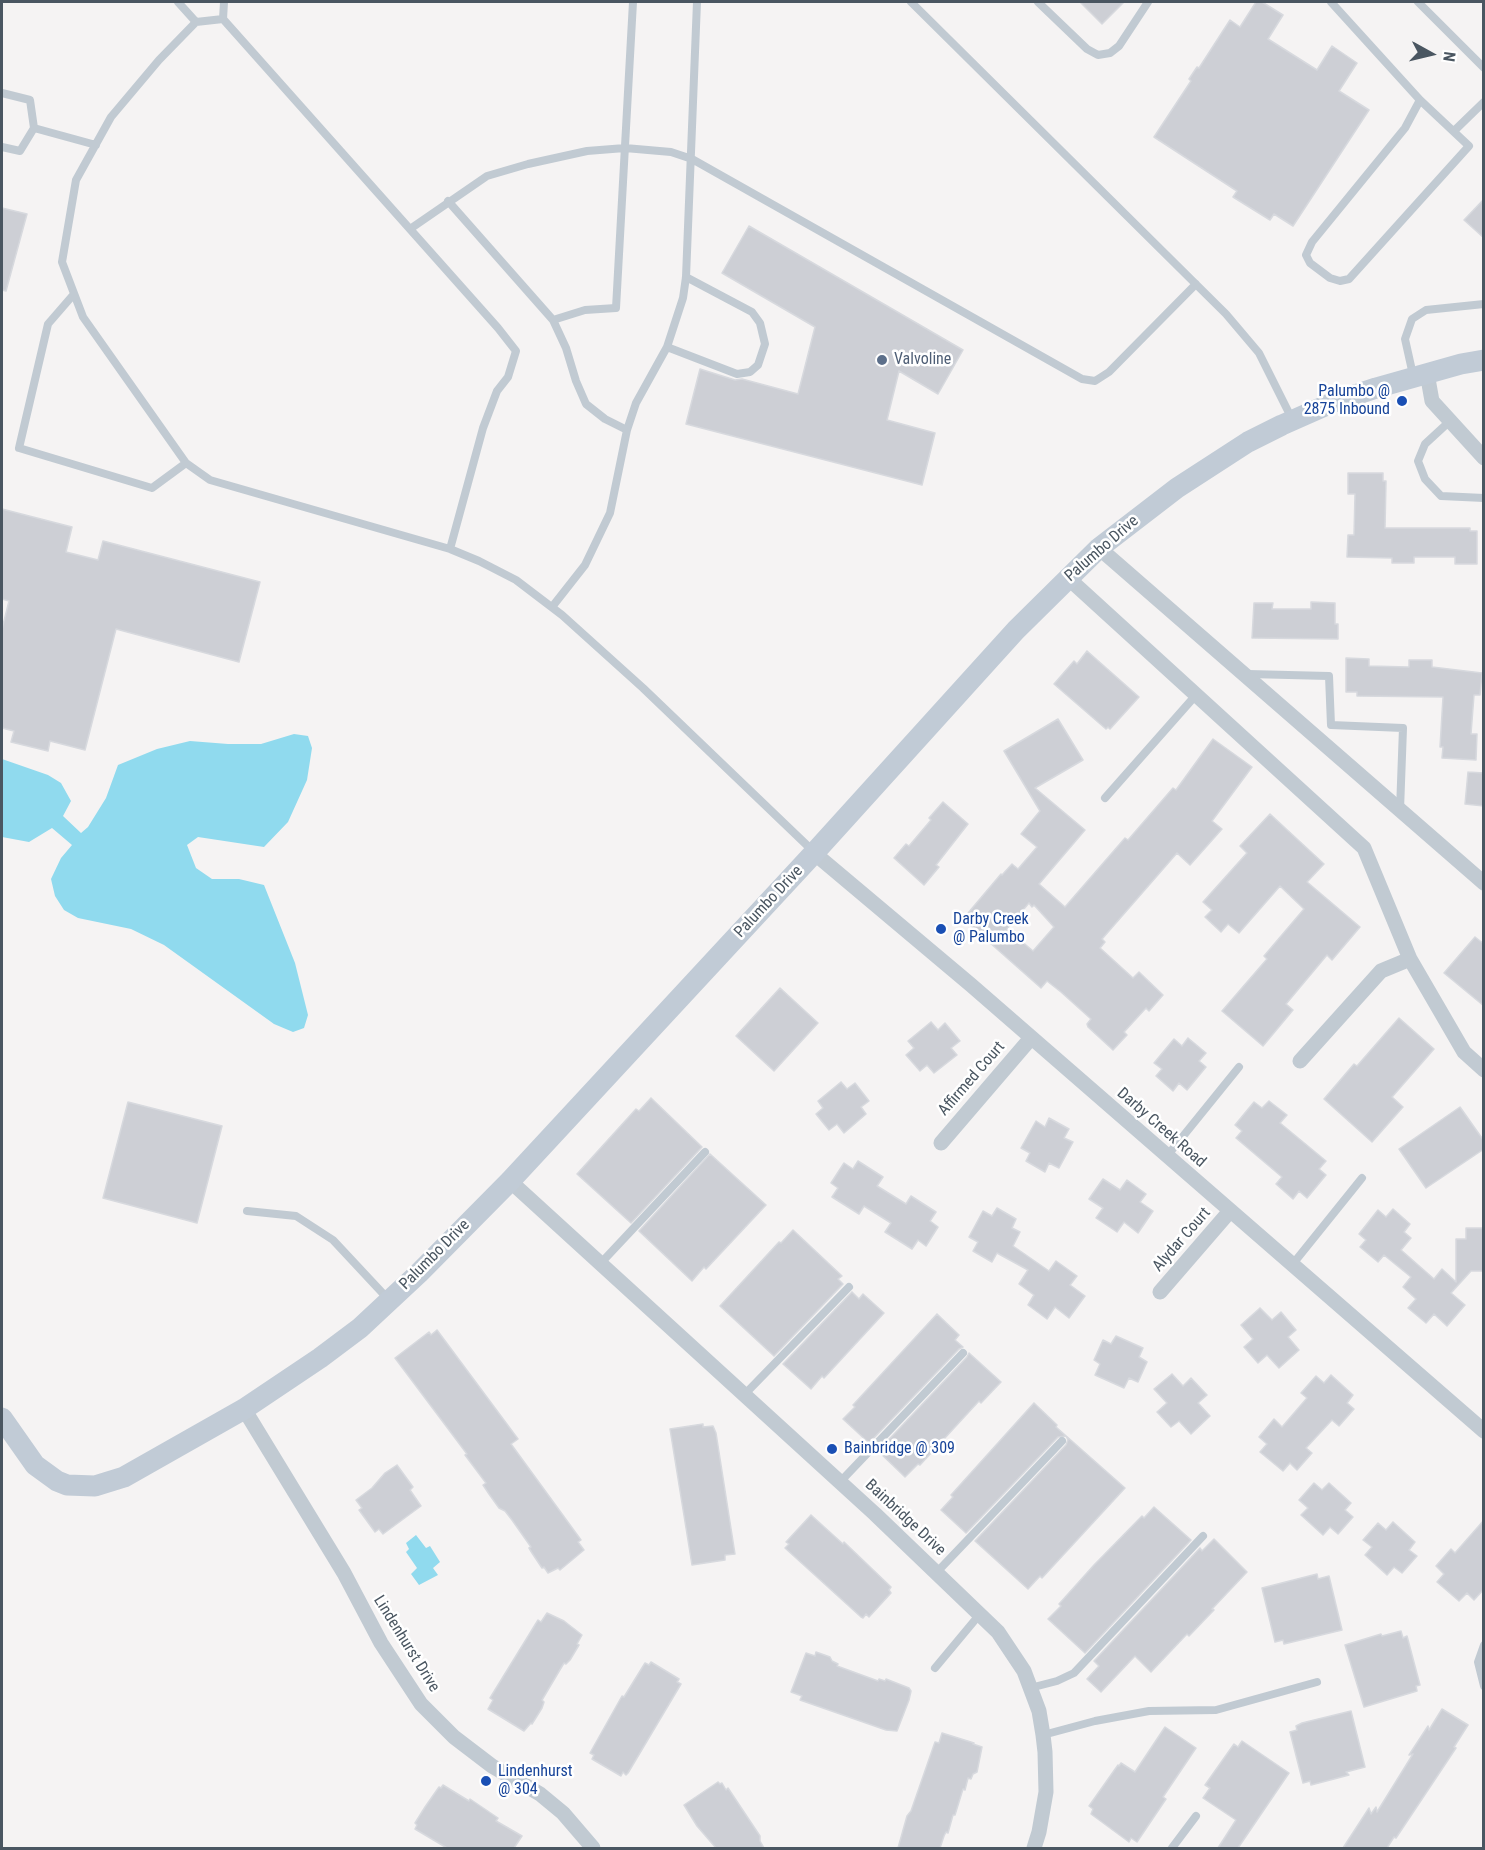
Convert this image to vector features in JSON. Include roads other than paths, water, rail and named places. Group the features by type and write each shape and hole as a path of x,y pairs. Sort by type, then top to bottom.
{"street":[{"name":"Palumbo Drive","path":"2,1418 35,1465 57,1481 78,1486 104,1484 124,1477 244,1409 320,1358 360,1328 419,1273 510,1181 814,853 1016,630 1099,549 1145,511 1248,442 1334,402 1420,375 1484,360"},
{"path":"1420,375 1431,400 1484,458"},
{"path":"1099,549 1484,883"},
{"path":"1068,578 1364,848 1410,959 1464,1052 1484,1070"},
{"name":"Darby Creek Road","path":"814,853 1484,1431"},
{"path":"1300,1061 1381,971 1410,959"},
{"name":"Affirmed Court","path":"941,1143 1031,1038"},
{"name":"Bainbridge Drive","path":"510,1181 840,1482 998,1632 1024,1671 1039,1711 1045,1752 1046,1792 1038,1847"},
{"name":"Alydar Court","path":"1160,1292 1230,1211"},
{"name":"Lindenhurst Drive","path":"244,1409 344,1573 381,1643 421,1704 454,1737 492,1766 540,1794 563,1813 593,1848"}],"lane":[{"path":"178,2 196,22"},
{"path":"224,2 223,19 516,351 507,377 497,391 483,428 450,549"},
{"path":"553,320 585,310 616,308 633,2"},
{"path":"552,607 585,565 606,522 620,470 627,430 636,403 667,347 683,298 686,277 689,176 692,159 697,2"},
{"path":"911,2 1226,314 1259,353 1293,420"},
{"path":"1038,2 1087,49 1098,55 1110,53 1119,46 1148,2"},
{"path":"1331,2 1420,100 1469,146 1349,279 1340,281 1330,278 1310,262 1306,255 1312,242 1405,128 1420,100"},
{"path":"1418,2 1484,68"},
{"path":"223,19 196,22 159,60 118,109 76,180 62,262 83,317 186,463 210,480 450,549 516,580 552,607 643,688 814,853"},
{"path":"2,93 30,100 34,128 20,151 2,147"},
{"path":"1454,131 1484,102"},
{"path":"34,128 96,145"},
{"path":"410,229 487,176 587,151 625,148 671,152 692,159 1082,380 1095,381 1109,372 1196,284"},
{"path":"448,201 553,320 566,348 586,404 604,419 627,430"},
{"path":"667,347 737,374 750,372 758,365 765,344 760,323 752,312 686,277"},
{"path":"74,294 48,324 19,448 152,488 186,463"},
{"path":"1420,375 1406,339 1412,319 1426,310 1484,304"},
{"path":"1450,421 1425,444 1418,461 1425,479 1441,496 1484,498"},
{"path":"1243,674 1329,676 1331,725"},
{"path":"1105,798 1196,695"},
{"path":"1317,738 1331,725 1403,728 1400,810"},
{"path":"1167,1156 1239,1067"},
{"path":"600,1264 705,1152"},
{"path":"1292,1265 1362,1178"},
{"path":"247,1211 296,1216 333,1240 390,1300"},
{"path":"744,1395 849,1287"},
{"path":"840,1482 963,1353"},
{"path":"937,1572 1062,1441"},
{"path":"1030,1688 1057,1681 1074,1673 1203,1536"},
{"path":"935,1668 980,1614"},
{"path":"1484,1645 1478,1662 1484,1686"},
{"path":"1042,1735 1095,1721 1149,1711 1216,1710 1317,1682"},
{"path":"1172,1848 1196,1816"}],"water":[{"path":"294,734 308,736 312,748 307,780 288,822 264,847 198,837 187,845 196,868 212,879 239,879 264,885 295,963 308,1015 304,1028 293,1032 274,1024 164,945 131,929 78,918 64,910 55,896 51,879 61,858 72,845 52,828 29,842 2,837 2,759 48,775 61,783 71,801 63,816 81,833 88,827 106,798 118,765 157,749 190,741 261,744"},
{"path":"416,1535 426,1548 430,1546 440,1562 433,1568 438,1575 419,1585 411,1574 417,1568 406,1552 409,1549 406,1543"}],"place":[{"name":"Valvoline","path":"882,360"},
{"name":"Palumbo @ 2875 Inbound","path":"1402,401"},
{"name":"Darby Creek @ Palumbo","path":"941,929"},
{"name":"Bainbridge @ 309","path":"832,1449"},
{"name":"Lindenhurst @ 304","path":"486,1781"}]}
